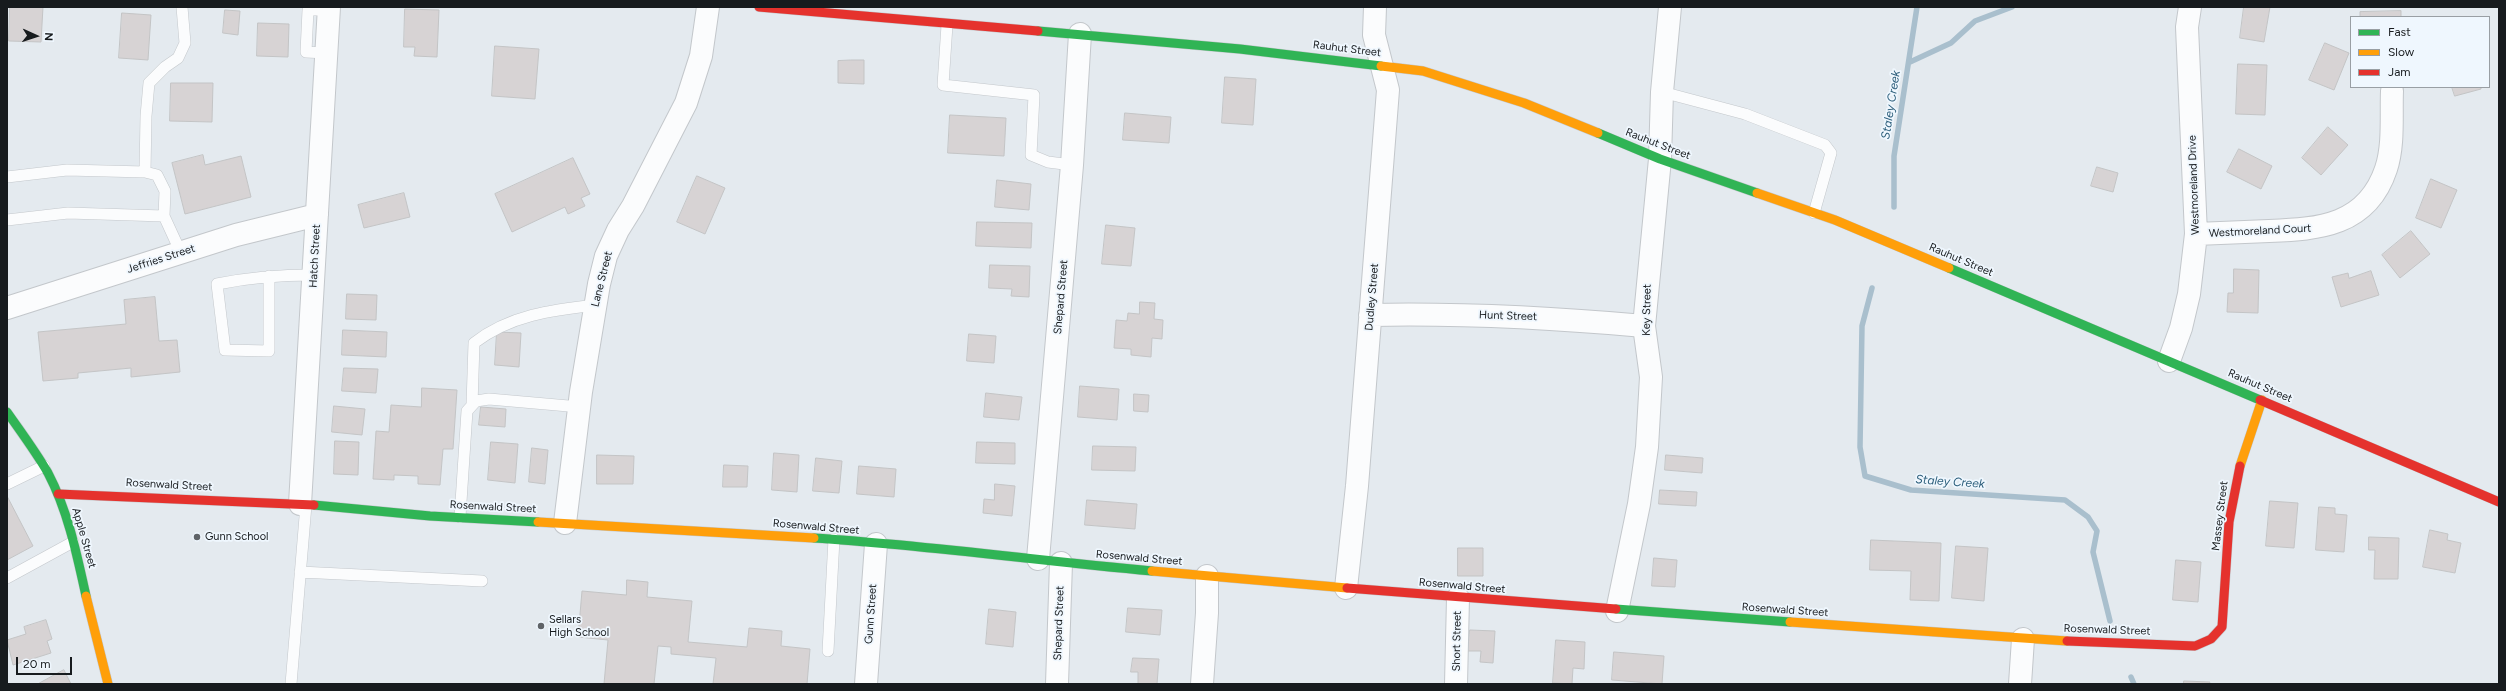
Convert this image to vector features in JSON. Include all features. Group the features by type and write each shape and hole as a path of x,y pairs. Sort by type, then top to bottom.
{"street":[{"name":"Lane Street","path":"565,523 580,407 596,305 606,256 618,230 668,142 694,83 701,56 708,7"},
{"name":"Rauhut Street","path":"759,7 947,25 1080,34 1240,48 1423,71 1493,92 1660,159 1814,213 2262,400 2499,502"},
{"name":"Dudley Street","path":"1346,588 1357,486 1388,90 1383,65 1374,35 1374,7"},
{"name":"Key Street","path":"1617,611 1639,504 1647,447 1651,377 1644,326 1660,159 1662,92 1670,7"},
{"name":"Westmoreland Drive","path":"2169,361 2181,328 2189,294 2196,234 2187,26 2190,7"},
{"name":"Hatch Street","path":"303,504 317,215 327,53 316,8"},
{"name":"Shepard Street","path":"1038,559 1072,164 1080,34"},
{"name":"Westmoreland Court","path":"2196,234 2314,229 2335,224 2354,213 2376,189 2386,169 2390,148 2392,91"},
{"name":"Jeffries Street","path":"7,308 236,235 317,215"},
{"name":"Hunt Street","path":"1370,315 1438,313 1533,316 1644,326"},
{"name":"Massey Street","path":"2216,637 2222,626 2224,615 2229,522 2236,478 2262,400"},
{"name":"Apple Street","path":"7,412 44,466 58,494 74,542 92,624 108,684"},
{"name":"Rosenwald Street","path":"58,494 303,504 460,517 834,539 1038,559 1061,563 1458,598 1617,611 2023,639 2195,646 2207,643 2216,637"},
{"name":"Gunn Street","path":"866,684 876,544"},
{"name":"Shepard Street","path":"1057,684 1061,563"},
{"path":"1202,684 1207,613 1207,576"},
{"name":"Short Street","path":"1456,684 1458,598"},
{"path":"2020,684 2023,639"}],"lane":[{"path":"145,172 146,116 149,83 165,67 178,58 186,43 182,7"},
{"path":"947,25 943,85 1034,95 1031,155 1048,162 1072,164"},
{"path":"1662,92 1745,114 1825,145 1831,153 1814,213"},
{"path":"7,177 67,170 145,172 157,175 165,191 164,216 181,253"},
{"path":"7,220 68,213 164,216"},
{"path":"269,276 269,350 225,350 217,284 252,277 269,276 314,275"},
{"path":"472,405 474,343 511,321 534,314 596,305"},
{"path":"460,517 467,412 476,401 489,399 580,407"},
{"path":"7,484 44,466"},
{"path":"291,684 300,572 303,504"},
{"path":"828,651 834,539"},
{"path":"7,578 74,542"},
{"path":"300,572 482,581"}],"building":[{"path":"10,7 43,7 41,42 9,41"},
{"path":"2244,7 2270,7 2264,42 2240,38"},
{"path":"405,9 439,10 437,57 414,56 415,47 404,47"},
{"path":"225,10 240,11 238,35 223,33"},
{"path":"2401,11 2401,16 2360,16 2360,12"},
{"path":"122,13 151,15 148,60 119,58"},
{"path":"258,23 289,24 288,57 257,56"},
{"path":"2325,43 2349,53 2334,90 2309,80"},
{"path":"495,46 539,49 535,99 492,96"},
{"path":"864,60 864,84 838,83 838,61"},
{"path":"2238,64 2267,65 2265,115 2236,114"},
{"path":"1225,77 1256,79 1253,125 1222,123"},
{"path":"171,83 213,83 212,122 170,121"},
{"path":"2452,88 2481,88 2481,89 2455,96"},
{"path":"1125,113 1171,117 1169,143 1123,140"},
{"path":"950,115 1006,118 1004,156 948,153"},
{"path":"2328,127 2348,145 2321,175 2302,158"},
{"path":"2239,149 2272,166 2261,189 2227,172"},
{"path":"203,155 205,165 241,156 251,197 185,214 172,163"},
{"path":"573,158 590,194 581,198 585,206 568,214 565,207 512,232 495,194"},
{"path":"2097,167 2118,173 2113,192 2091,186"},
{"path":"697,176 725,188 705,234 677,222"},
{"path":"2431,179 2457,190 2441,228 2416,218"},
{"path":"997,180 1031,184 1029,210 995,207"},
{"path":"404,193 410,217 364,228 358,205"},
{"path":"977,222 1032,223 1031,248 976,246"},
{"path":"1106,225 1135,228 1131,266 1102,264"},
{"path":"2411,231 2430,254 2400,278 2382,255"},
{"path":"990,265 1030,266 1029,297 1011,296 1012,289 989,288"},
{"path":"2234,269 2259,270 2258,313 2227,312 2228,293 2233,293"},
{"path":"2371,271 2379,295 2341,307 2332,277 2348,273 2349,278"},
{"path":"347,294 377,295 376,320 346,319"},
{"path":"155,297 159,341 177,340 180,372 131,377 131,368 78,373 78,378 43,381 38,332 126,324 124,300"},
{"path":"1140,302 1155,303 1154,319 1163,320 1162,339 1152,338 1151,357 1131,355 1131,349 1114,348 1116,320 1127,321 1128,313 1139,314"},
{"path":"343,330 387,332 386,357 342,355"},
{"path":"497,332 521,333 519,367 495,365"},
{"path":"969,334 996,336 994,363 967,361"},
{"path":"344,368 378,369 376,393 342,391"},
{"path":"1080,386 1119,389 1117,420 1078,417"},
{"path":"422,388 457,390 453,449 443,449 440,485 418,484 418,476 394,475 394,480 373,479 376,431 389,432 391,405 421,407"},
{"path":"986,393 1022,397 1019,420 984,417"},
{"path":"1134,394 1149,395 1148,412 1134,411"},
{"path":"334,406 365,409 362,435 332,432"},
{"path":"481,407 506,409 505,427 479,425"},
{"path":"335,441 359,442 358,475 334,474"},
{"path":"491,442 518,444 515,483 488,480"},
{"path":"977,442 1015,443 1015,464 976,463"},
{"path":"1093,446 1136,447 1135,471 1092,470"},
{"path":"532,448 548,450 545,484 529,482"},
{"path":"774,453 799,455 797,492 772,490"},
{"path":"597,455 634,456 633,484 597,484"},
{"path":"1666,455 1703,458 1702,473 1665,470"},
{"path":"816,458 842,461 839,493 813,491"},
{"path":"724,465 748,466 747,487 723,487"},
{"path":"859,466 896,469 894,497 857,494"},
{"path":"995,484 1015,486 1012,516 983,513 984,499 994,500"},
{"path":"1660,490 1697,492 1696,506 1659,504"},
{"path":"7,496 33,546 7,560"},
{"path":"1087,500 1137,504 1135,529 1085,525"},
{"path":"2270,501 2298,503 2294,548 2266,546"},
{"path":"2319,507 2335,508 2335,514 2347,515 2344,552 2316,550"},
{"path":"2430,530 2448,534 2447,540 2461,543 2455,573 2423,567"},
{"path":"2369,537 2399,538 2398,579 2374,579 2375,550 2369,550"},
{"path":"1871,540 1941,543 1939,601 1910,600 1911,571 1870,570"},
{"path":"1956,546 1988,548 1984,601 1952,598"},
{"path":"1458,548 1483,548 1483,576 1458,576"},
{"path":"1654,558 1677,560 1675,587 1652,586"},
{"path":"2176,560 2201,562 2198,602 2173,600"},
{"path":"627,580 648,582 647,597 692,601 688,642 747,647 749,628 782,631 781,646 810,649 807,684 713,684 716,658 671,654 671,647 658,646 654,684 604,684 608,640 578,637 582,591 626,595"},
{"path":"1128,608 1162,610 1160,635 1126,632"},
{"path":"989,609 1016,612 1013,647 986,644"},
{"path":"46,620 52,639 47,641 51,653 13,665 7,640 26,634 24,627"},
{"path":"1470,630 1495,631 1493,663 1480,662 1481,651 1468,651"},
{"path":"1556,640 1585,642 1584,669 1573,668 1572,684 1553,683"},
{"path":"1614,652 1664,656 1662,684 1612,680"},
{"path":"1133,658 1159,659 1157,684 1138,684 1138,672 1131,672"},
{"path":"64,670 71,684 38,684"},
{"path":"2184,681 2210,682 2209,684 2184,684"}],"waterway":[{"name":"Staley Creek","path":"1894,207 1894,156 1917,7"},
{"path":"1910,62 1951,43 1975,21 2012,7"},
{"name":"Staley Creek","path":"1872,288 1862,326 1860,447 1865,476 1911,490 2065,500 2088,517 2097,531 2093,552 2110,621"},
{"name":"Staley Creek","path":"2131,677 2134,684"}],"traffic: fast":[{"path":"1038,31 1240,49 1381,66"},
{"path":"1598,133 1660,159 1757,193"},
{"path":"1949,268 2260,400"},
{"path":"7,412 38,457 55,488 71,533 86,596"},
{"path":"314,505 430,516 538,522"},
{"path":"814,538 899,545 1152,571"},
{"path":"1616,609 1790,622"}],"traffic: slow":[{"path":"1381,66 1423,71 1524,103 1598,133"},
{"path":"1757,193 1835,220 1949,268"},
{"path":"2240,466 2262,400"},
{"path":"538,522 814,538"},
{"path":"1152,571 1347,588"},
{"path":"86,596 108,684"},
{"path":"1790,622 2067,641"}],"traffic: jam":[{"path":"759,7 1038,31"},
{"path":"2260,400 2499,502"},
{"path":"2067,641 2195,646 2211,639 2222,627 2229,522 2240,466"},
{"path":"58,494 314,505"},
{"path":"1347,588 1616,609"}],"place":[{"name":"Gunn School","path":"197,537"},
{"name":"Sellars High School","path":"541,626"}]}
